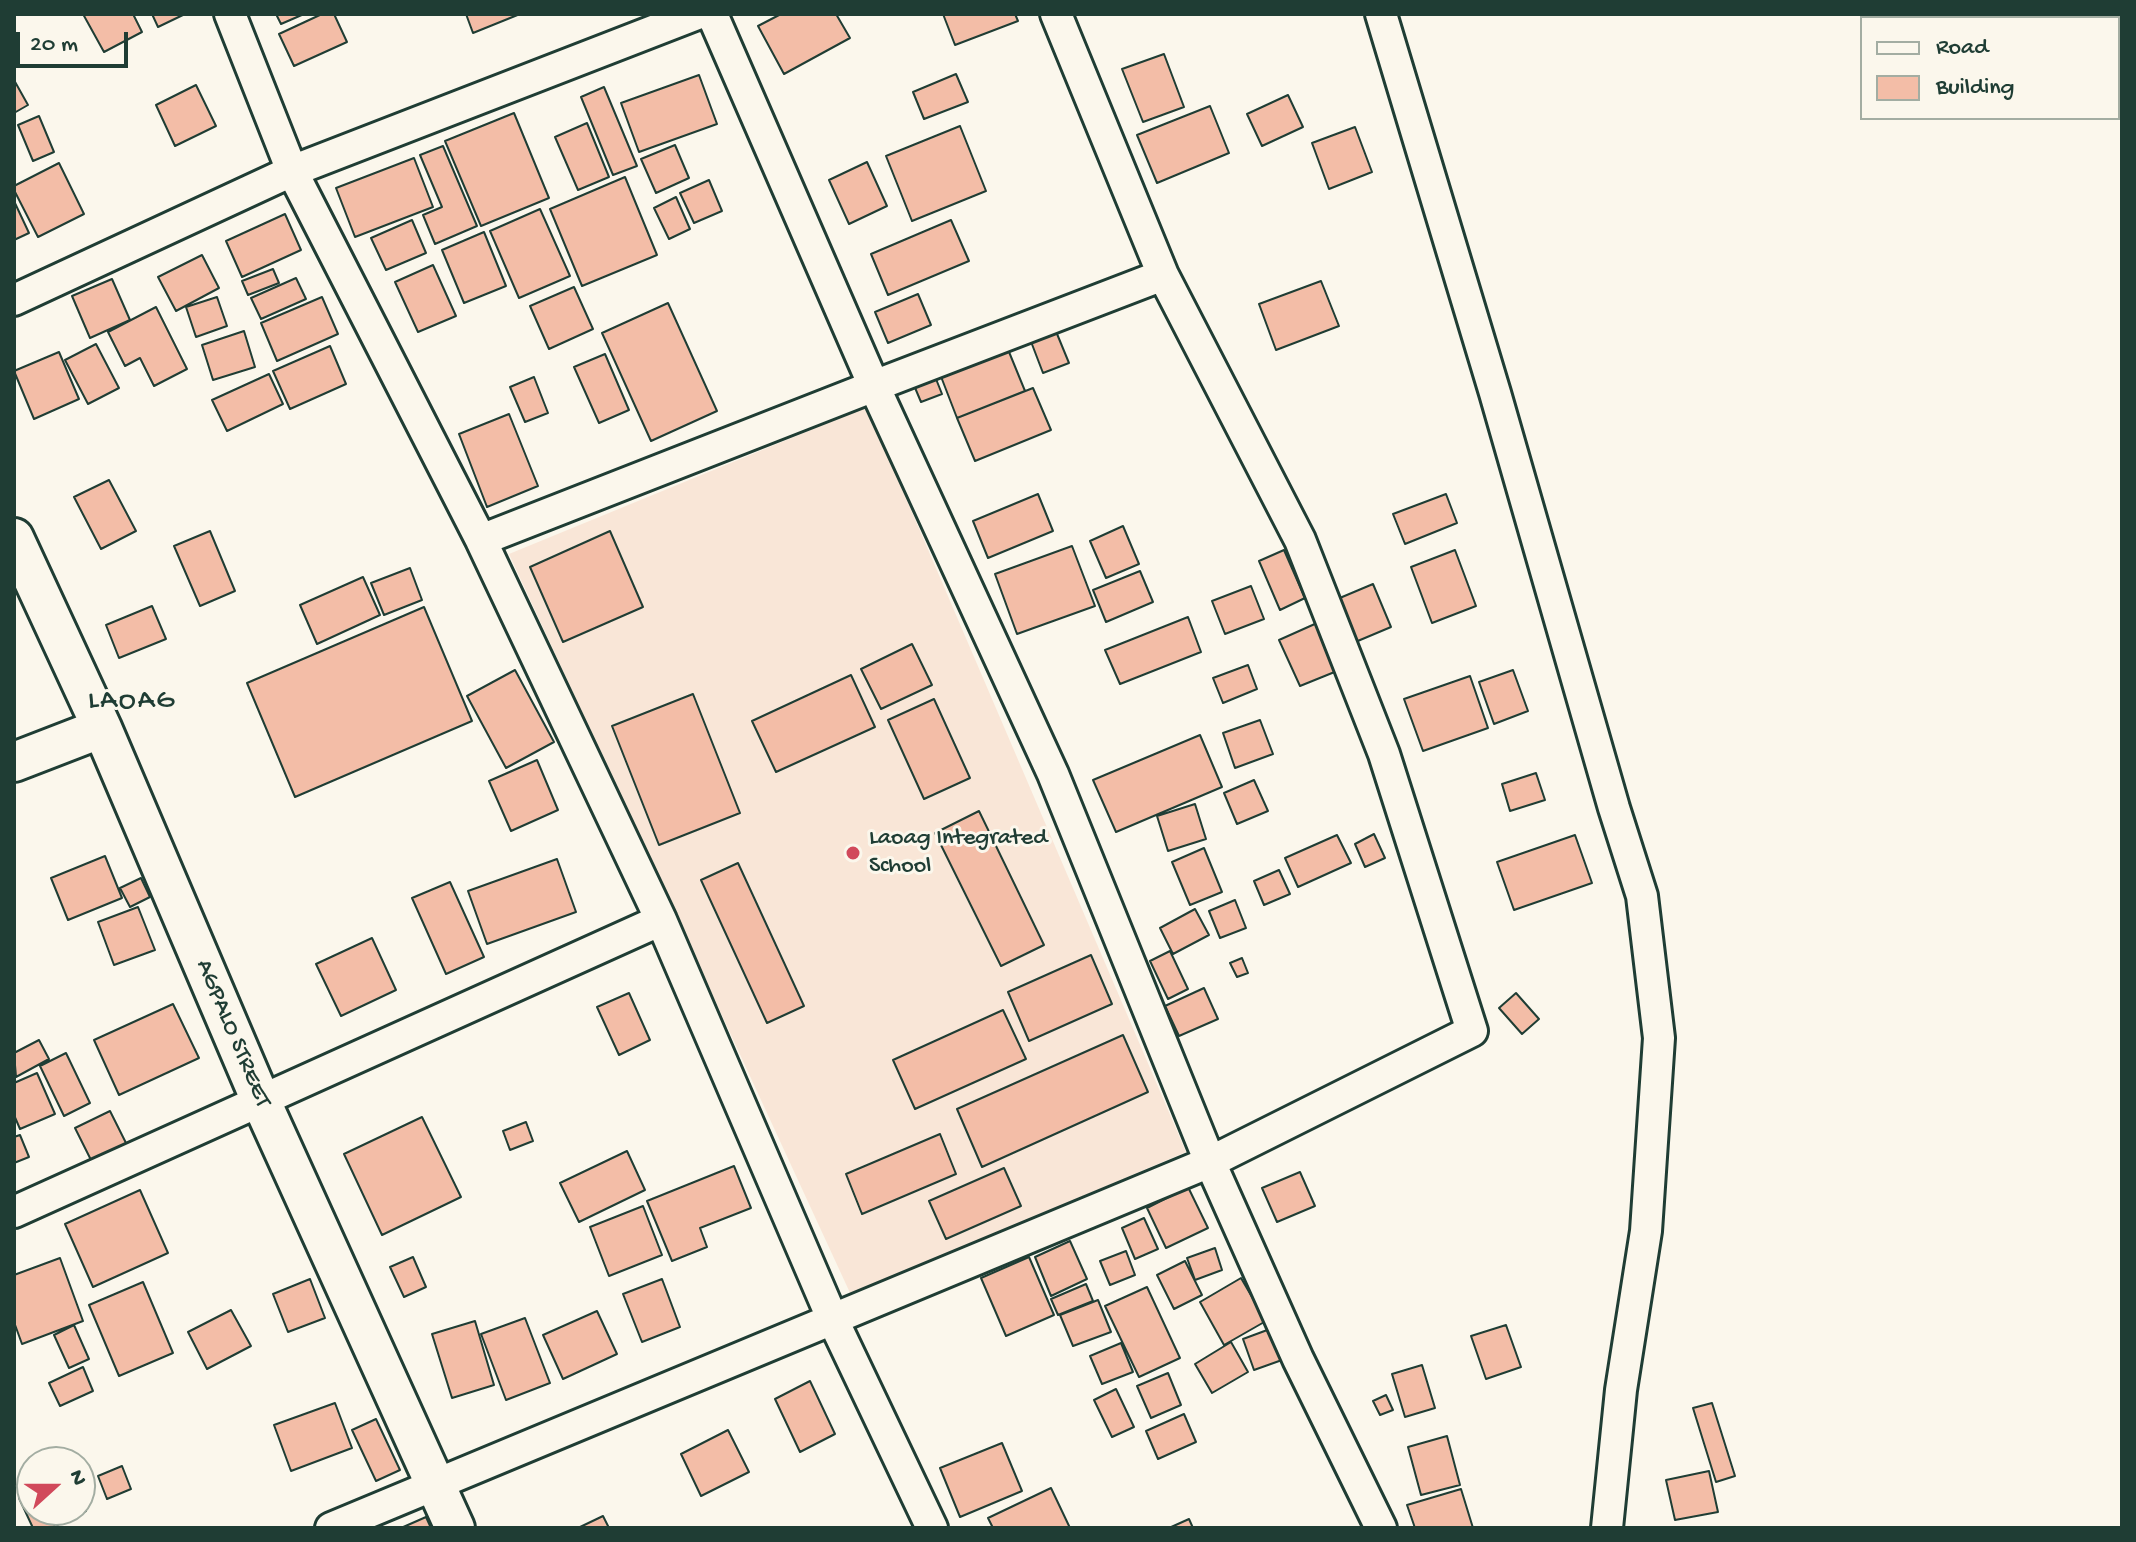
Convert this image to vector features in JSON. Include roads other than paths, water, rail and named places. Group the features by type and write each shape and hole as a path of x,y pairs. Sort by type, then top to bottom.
{"street":[{"path":"230,14 292,171 481,540 661,920 832,1318 932,1528"},
{"path":"14,300 292,171 697,14"},
{"path":"712,14 874,386 1053,774 1210,1162 1298,1359 1381,1528"},
{"path":"331,1528 1210,1162 1472,1031 1384,754 1300,540 1163,275 1056,14"},
{"path":"1381,14 1642,896 1659,1038 1646,1231 1621,1390 1607,1528"},
{"path":"481,540 1163,275"},
{"name":"AGPALO STREET","path":"14,538 102,728 261,1101 455,1528"},
{"path":"14,762 102,728"},
{"path":"14,1212 661,920"}],"place":[{"name":"Laoag Integrated School","path":"853,853"}],"district":[{"name":"LAOAG","path":"132,703"}]}
